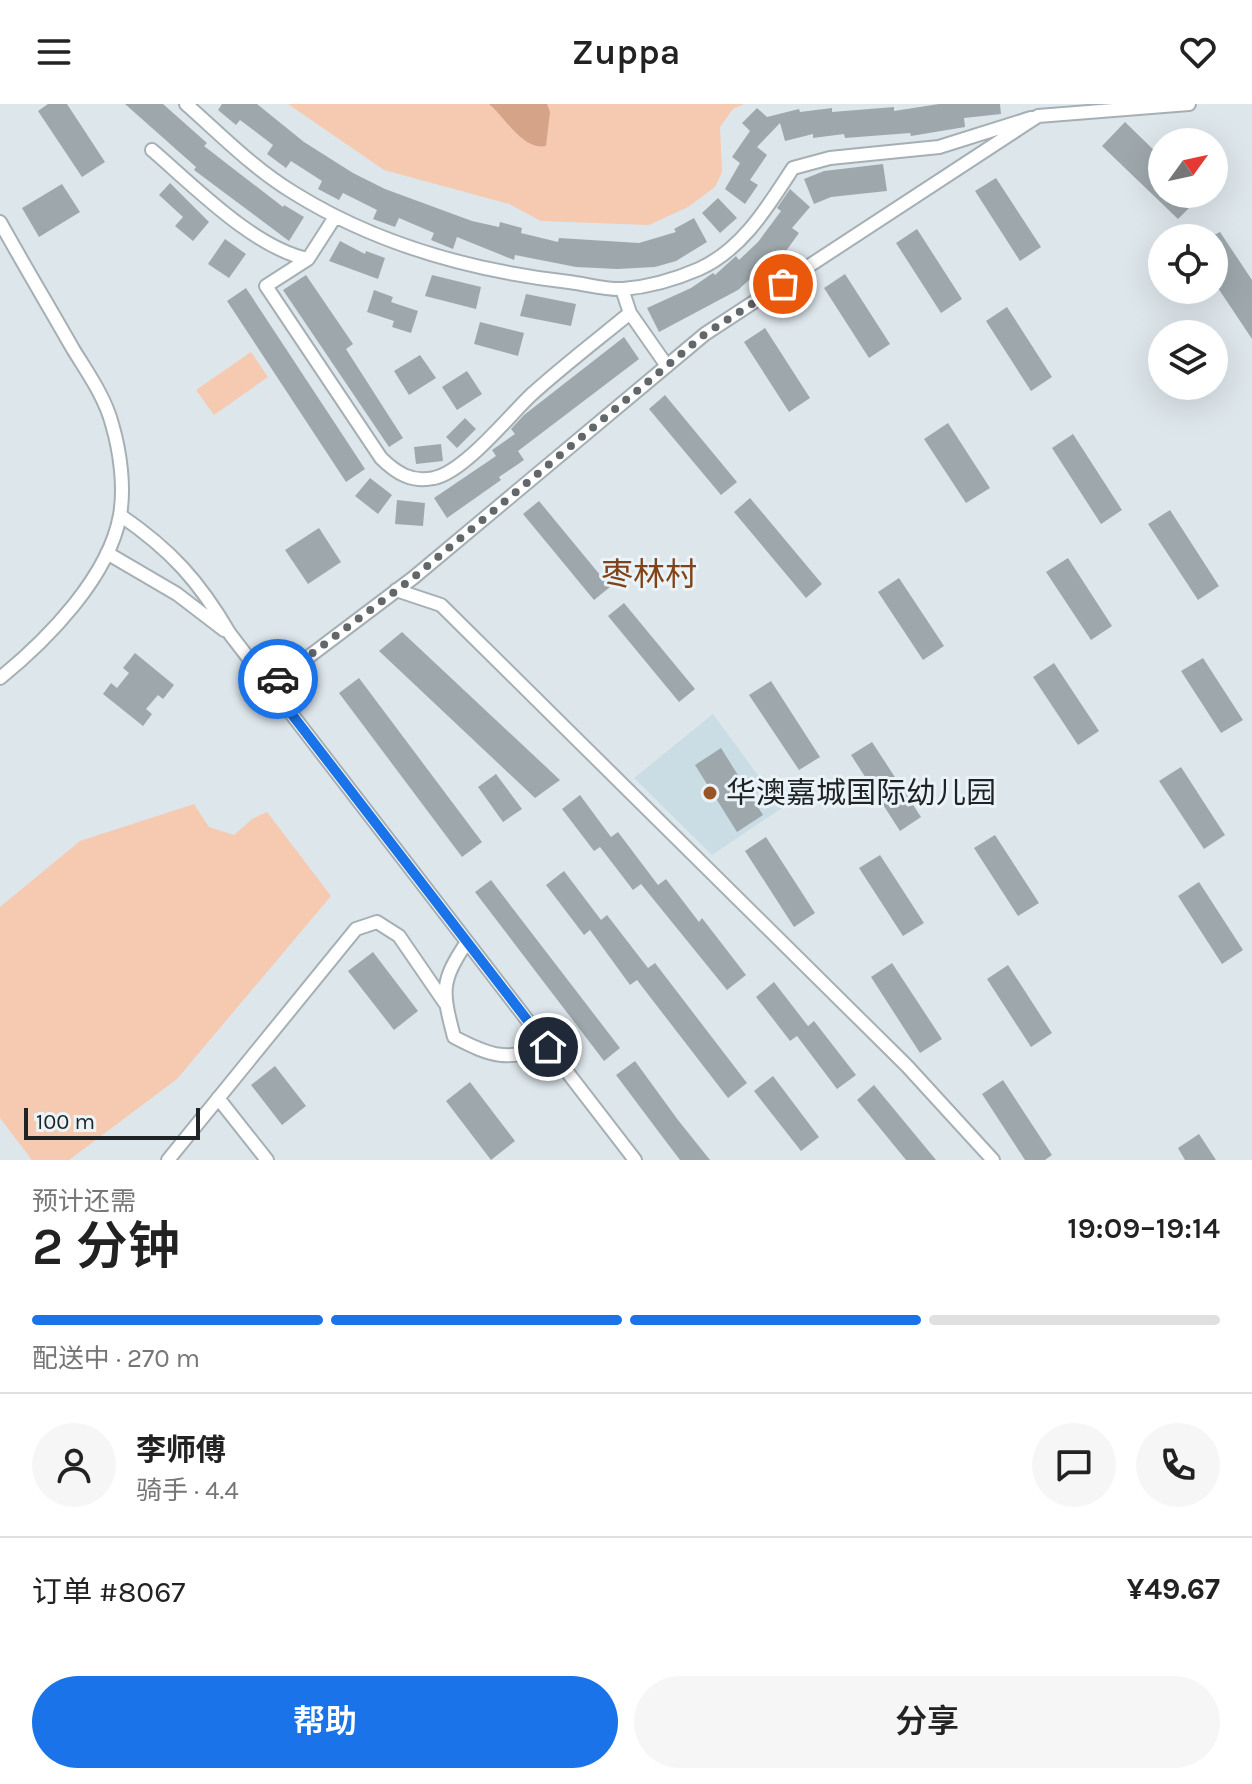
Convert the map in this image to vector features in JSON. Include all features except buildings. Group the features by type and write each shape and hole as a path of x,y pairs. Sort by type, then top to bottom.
{"street":[{"path":"186,104 251,162 291,192 335,217 396,242 482,267 622,289 665,281 702,268 734,246 761,217 793,168 830,158 939,147 1038,116 1189,104"},
{"path":"270,686 413,578 705,334 1038,116"},
{"path":"152,150 224,211 291,256 308,259"},
{"path":"335,217 308,259 266,286 381,458 395,472 416,480 436,478 454,469 534,393 630,313"},
{"path":"0,222 98,391 112,423 121,472 120,515 107,553 72,607 31,653 0,678"},
{"path":"622,289 630,313 667,366"},
{"path":"120,515 157,540 205,591 230,634 635,1160"},
{"path":"107,553 177,594 230,634"},
{"path":"396,590 441,605 907,1066 993,1160"},
{"path":"168,1160 356,929 377,922 399,936 445,1003"},
{"path":"467,942 447,973 445,1003 454,1037 489,1055 519,1056 548,1047"},
{"path":"218,1098 267,1160"}],"shaded area":[{"path":"288,104 744,104 733,109 720,127 722,172 715,187 688,207 649,225 541,221 509,204 384,170"},
{"path":"489,104 547,104 550,112 546,146 538,146 522,138"},
{"path":"251,352 268,377 214,415 196,390"},
{"name":"华澳嘉城国际幼儿园","path":"713,714 782,808 712,855 634,778"},
{"path":"194,804 209,827 234,835 252,819 267,812 331,896 177,1079 69,1160 32,1160 0,1118 0,907 80,841"}],"way so far":[{"path":"278,679 413,578 705,334 783,284"}],"place":[{"name":"华澳嘉城国际幼儿园","path":"710,793"}],"district":[{"name":"枣林村","path":"649,574"}],"route":[{"path":"278,679 270,686 548,1047"}]}
